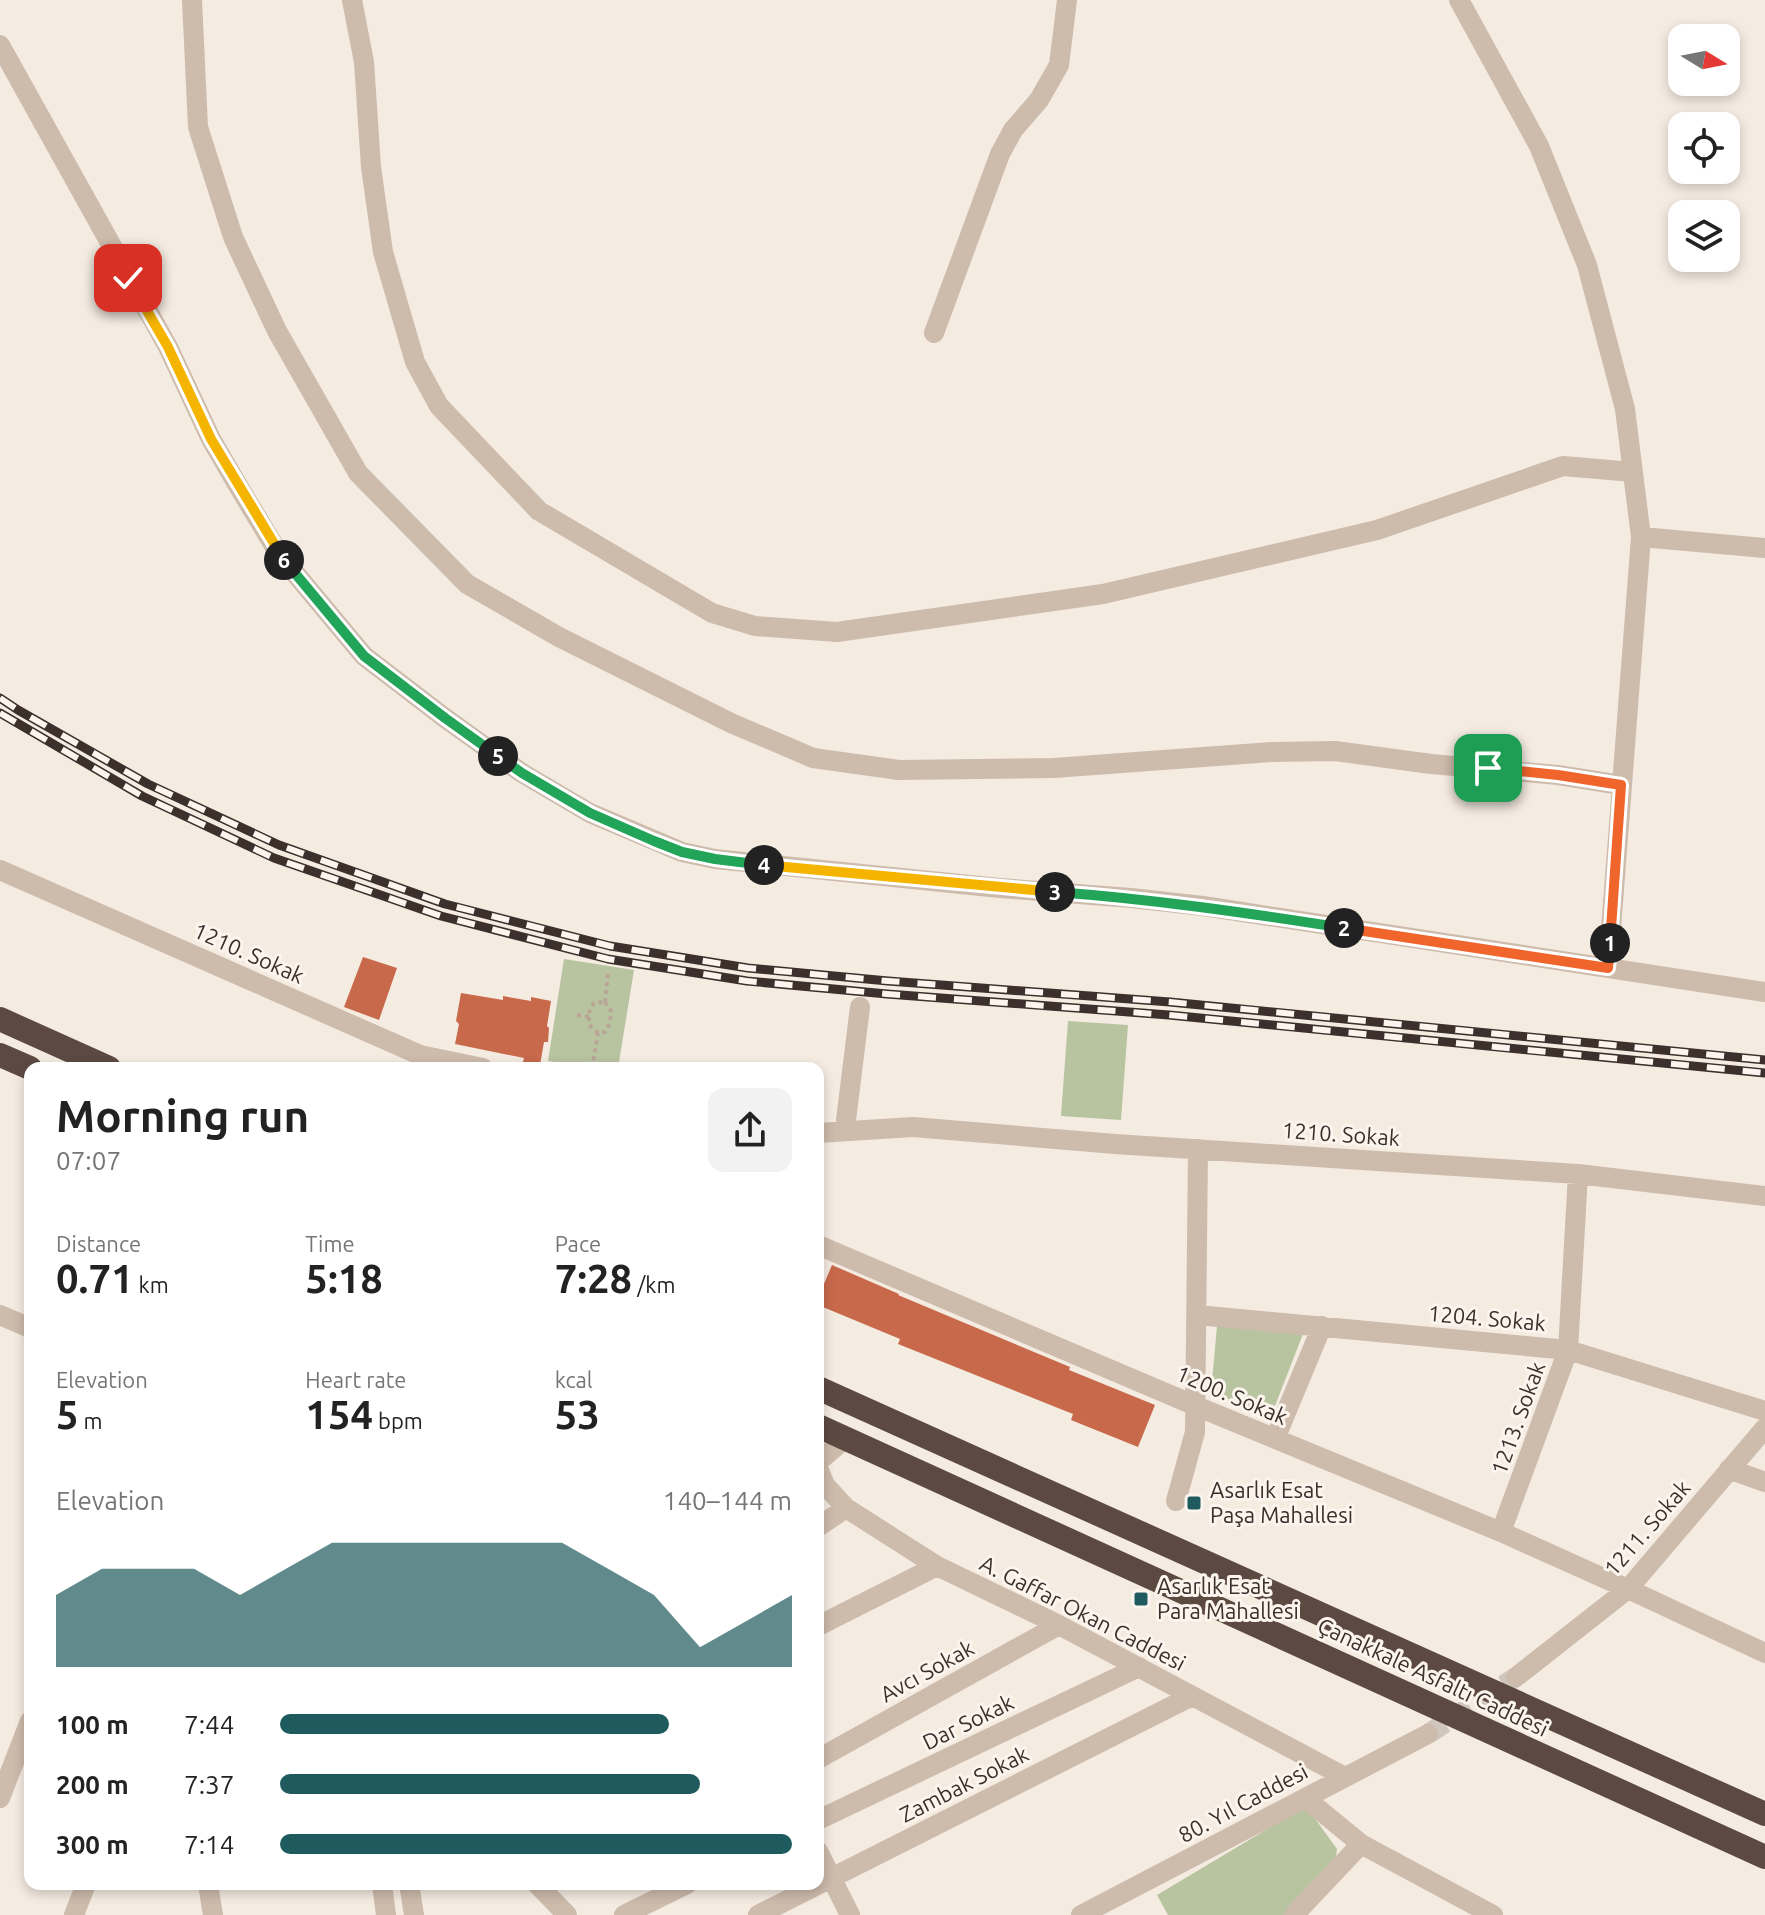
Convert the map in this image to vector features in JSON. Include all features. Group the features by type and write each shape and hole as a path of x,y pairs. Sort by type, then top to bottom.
{"highway":[{"path":"0,1019 96,1062"},
{"path":"0,1055 24,1065"},
{"name":"Çanakkale Asfaltı Caddesi","path":"824,1391 1765,1814"},
{"name":"Çanakkale Asfaltı Caddesi","path":"824,1429 1765,1857"}],"street":[{"path":"192,0 198,127 233,237 277,331 358,473 467,584 559,637 731,723 813,758 899,770 1054,768 1272,752 1335,751 1431,764 1558,775 1621,785"},
{"path":"352,0 364,62 371,167 383,252 415,362 439,406 539,511 712,613 755,626 837,632 1103,594 1377,530 1563,466 1633,472"},
{"path":"934,333 1000,154 1013,130 1039,100 1059,65 1067,0"},
{"path":"1459,0 1539,146 1587,265 1625,409 1641,537 1608,968"},
{"path":"0,45 168,347 211,439 279,554 364,656 522,773 590,813 682,852 715,859 1203,906 1765,992"},
{"path":"1641,537 1765,548"},
{"name":"1210. Sokak","path":"0,870 420,1055 454,1062"},
{"path":"846,1120 860,1007"},
{"name":"1210. Sokak","path":"824,1118 1115,1144 1578,1174 1765,1196"},
{"name":"1210. Sokak","path":"824,1133 913,1127"},
{"path":"1176,1501 1195,1432 1198,1149"},
{"name":"1213. Sokak","path":"1501,1532 1568,1350 1578,1174"},
{"name":"1200. Sokak","path":"824,1248 1501,1532 1765,1653"},
{"path":"0,1315 24,1325"},
{"name":"1204. Sokak","path":"1197,1315 1568,1350 1765,1411"},
{"path":"1275,1439 1322,1326"},
{"name":"1211. Sokak","path":"1516,1677 1628,1589 1765,1428"},
{"name":"A. Gaffar Okan Caddesi","path":"824,1459 846,1438"},
{"path":"1729,1469 1765,1482"},
{"name":"A. Gaffar Okan Caddesi","path":"824,1482 846,1508 937,1566 1059,1625 1345,1777"},
{"path":"824,1523 846,1508"},
{"path":"824,1623 937,1566"},
{"name":"Avcı Sokak","path":"824,1756 1059,1625"},
{"name":"Dar Sokak","path":"824,1817 1139,1667"},
{"name":"Zambak Sokak","path":"824,1882 1192,1696"},
{"name":"80. Yıl Caddesi","path":"1081,1915 1428,1734"},
{"path":"0,1798 24,1736"},
{"path":"1305,1798 1361,1844 1493,1915"},
{"path":"1294,1915 1361,1844"},
{"path":"824,1863 850,1915"},
{"path":"74,1915 84,1890"},
{"path":"209,1890 213,1915"},
{"path":"383,1890 386,1915"},
{"path":"410,1890 414,1915"},
{"path":"549,1890 567,1915"},
{"path":"624,1915 675,1890"},
{"name":"Zambak Sokak","path":"758,1915 807,1890"}],"path":[{"path":"605,1002 594,1003 589,1012 589,1025 598,1033 605,1032 614,1020 605,1002 608,973"},
{"path":"577,1015 589,1017"},
{"path":"593,1062 598,1033"}],"green space":[{"path":"564,959 634,970 619,1062 548,1061"},
{"path":"1068,1021 1128,1025 1121,1120 1061,1116"},
{"path":"1217,1326 1303,1334 1271,1416 1211,1392"},
{"path":"1306,1806 1337,1849 1335,1864 1291,1915 1168,1915 1157,1895"}],"building":[{"path":"363,957 397,968 379,1020 344,1007"},
{"path":"461,993 503,1000 503,996 551,1001 548,1042 544,1042 541,1062 523,1062 524,1058 455,1044 459,1024 456,1021"},
{"path":"832,1265 1155,1405 1138,1447 1071,1420 1073,1414 898,1344 900,1339 824,1307 824,1284"}],"tunnel":[{"path":"1428,1734 1516,1677"}],"railway":[{"path":"0,698 148,784 279,845 445,904 610,946 748,968 1170,1002 1765,1060"},
{"path":"0,713 142,796 274,858 441,916 608,959 747,981 1169,1015 1765,1073"}],"place":[{"name":"Asarlık Esat Paşa Mahallesi","path":"1194,1503"},
{"name":"Asarlık Esat Para Mahallesi","path":"1141,1599"}],"route":[{"path":"128,278 168,347 211,439 279,554 364,656 522,773 590,813 682,852 771,866 1203,906 1608,968 1621,785 1488,768"}]}
